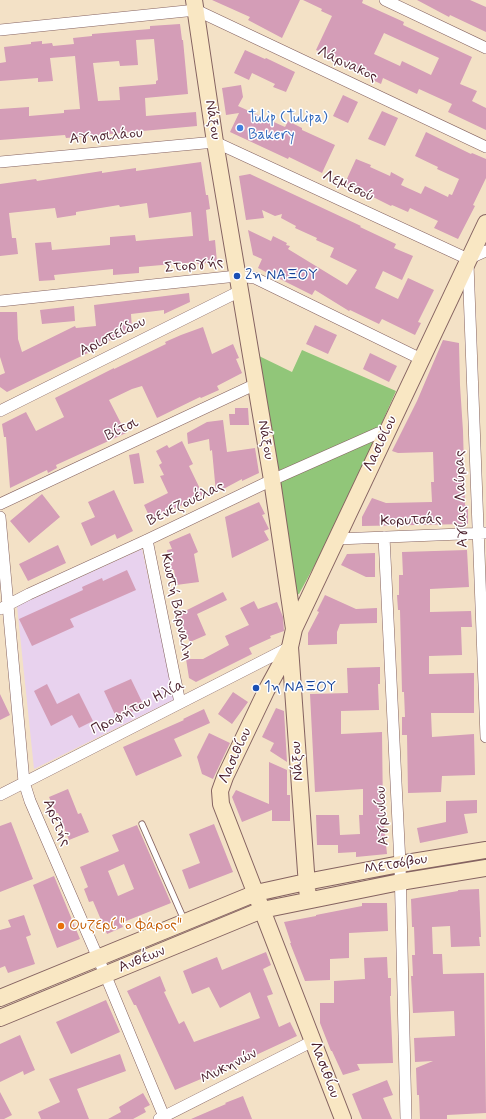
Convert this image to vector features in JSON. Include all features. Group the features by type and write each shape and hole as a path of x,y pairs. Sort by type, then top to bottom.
{"street":[{"path":"385,0 486,48"},
{"path":"0,30 195,5"},
{"name":"Νάξου","path":"195,5 215,142 272,480 294,629 290,647 308,900"},
{"name":"Λάρνακος","path":"195,5 486,147"},
{"name":"Αγησιλάου","path":"0,162 215,142"},
{"name":"Λεμεσού","path":"215,142 468,259"},
{"name":"Λασιθίου","path":"294,629 486,223"},
{"path":"468,259 486,251"},
{"name":"Αγίας Λαύρας","path":"468,259 482,533 486,736"},
{"name":"Στοργής","path":"0,301 238,284 255,278 422,359"},
{"name":"Αριστείδου","path":"0,410 238,284"},
{"name":"Βίτσι","path":"0,504 256,384"},
{"name":"Βενεζουέλας","path":"4,607 272,480 378,432 387,432"},
{"name":"Αρετής","path":"0,518 4,607 24,782 30,801 106,974 163,1118"},
{"name":"Κορυτσάς","path":"337,538 482,533"},
{"name":"Αγρινίου","path":"384,537 400,864 406,1119"},
{"name":"Κωστή Βάρναλη","path":"147,540 180,703"},
{"name":"Λασιθίου","path":"290,647 266,691 225,777 220,791 222,804 343,1119"},
{"name":"Προφήτου Ηλία","path":"0,795 290,647"},
{"name":"Μετσόβου","path":"306,882 400,864 486,850"},
{"name":"Μετσόβου","path":"308,900 400,882 486,868"},
{"name":"Ανθέων","path":"0,998 256,893 306,882"},
{"name":"Ανθέων","path":"0,1018 262,910 308,900"},
{"name":"Μυκηνών","path":"163,1118 313,1041"}],"lane":[{"path":"142,824 185,922"}],"shaded area":[{"path":"142,549 175,699 34,769 17,606"}],"green space":[{"path":"302,350 396,391 338,522 299,594 295,595 259,356 292,372"}],"building":[{"path":"212,0 300,0 282,38 248,20 250,17"},
{"path":"303,0 363,0 362,3 404,22 403,25 472,57 460,84 477,91 472,101 486,108 486,130 448,112 452,104 419,89 417,94 383,78 381,84 352,70 354,66 316,50 332,16 321,11 322,9","holes":["384,33 439,58 431,75 402,61 400,66 374,54"]},
{"path":"417,0 470,0 486,7 486,32 450,15 449,17"},
{"path":"180,24 188,94 145,98 146,116 196,112 197,126 66,138 65,135 0,140 0,109 29,107 29,116 64,113 64,110 80,109 75,56 50,58 53,81 38,82 38,78 0,81 0,63 6,62 4,47 31,44 31,42 42,41 42,44 52,43 53,46 74,44 73,38 92,36 92,34 150,29 150,26","holes":["154,39 158,80 156,81 156,84 119,87 120,100 98,101 93,63 119,61 120,66 138,65 136,40"]},
{"path":"245,50 295,72 286,92 273,87 275,84 252,73 249,80 234,73"},
{"path":"241,85 243,97 238,106 285,127 288,121 302,128 302,130 335,145 322,173 230,132 239,113 226,115 222,88"},
{"path":"343,95 358,102 348,123 333,116"},
{"path":"382,111 398,118 385,146 368,139"},
{"path":"426,132 471,154 472,153 486,159 486,178 473,205 475,206 458,239 434,228 438,221 410,208 408,212 392,205 391,206 345,183 356,159 371,165 370,167 390,176 391,172 404,179 401,185 421,194 425,186 448,197 449,194 452,195 459,179 437,169 438,167 415,156"},
{"path":"201,162 206,195 208,195 210,209 206,210 209,241 215,240 217,262 197,264 197,262 139,267 139,273 113,275 113,269 54,275 55,280 39,281 35,243 51,242 52,250 110,245 110,237 135,235 136,241 193,236 191,212 149,218 147,203 120,207 119,205 76,212 76,215 57,218 55,208 9,213 12,238 16,238 18,254 0,256 0,184 36,179 37,181 102,171 102,173 136,168 136,171"},
{"path":"250,174 361,226 360,227 396,244 394,248 413,256 402,280 383,271 375,288 398,299 408,278 434,290 418,322 421,323 415,335 382,319 379,324 350,310 349,311 315,290 312,295 258,268 262,259 253,255 248,230 271,241 273,236 287,243 286,245 290,246 288,249 347,285 357,270 330,257 334,248 295,228 296,226 281,218 282,214 275,216 262,210 264,218 246,220 239,176"},
{"path":"189,293 190,302 164,314 164,310 131,314 132,330 112,340 86,348 88,353 7,392 0,387 0,375 5,373 0,357 0,312 17,312 18,339 22,352 75,326 76,328 96,326 94,305"},
{"path":"74,306 75,321 42,324 40,310"},
{"path":"315,325 337,335 328,354 306,344"},
{"path":"203,327 212,354 233,344 239,358 236,359 242,373 217,386 219,390 201,398 200,397 157,418 142,386 109,400 126,433 56,465 57,468 48,473 47,470 10,488 6,437 4,437 2,424 26,412 36,431 64,417 55,398 166,344 165,342"},
{"path":"443,340 459,343 465,505 468,505 468,524 362,526 362,517 372,498 386,503 432,502 431,482 434,482 433,452 398,453 392,451 417,401"},
{"path":"370,353 397,366 389,382 363,369"},
{"path":"235,408 248,408 249,425 230,425 229,414 235,414"},
{"path":"223,420 227,452 255,448 259,473 242,481 242,479 216,493 212,450 210,451 209,439 188,444 187,433 207,422"},
{"path":"182,441 193,464 189,466 203,495 151,520 144,505 168,493 160,476 164,475 159,465 162,463 156,451 167,445 169,448"},
{"path":"139,453 144,483 134,484 129,455"},
{"path":"114,490 133,531 117,539 115,534 91,546 81,523 95,517 88,502"},
{"path":"42,494 60,517 29,543 10,521"},
{"path":"259,502 265,514 262,515 269,529 264,531 269,540 232,558 225,517"},
{"path":"190,533 198,552 194,554 199,582 176,585 174,570 170,570 167,550 172,549 169,542"},
{"path":"58,545 66,563 28,581 19,564"},
{"path":"467,550 469,587 430,589 430,612 471,611 472,627 461,627 462,655 429,656 429,674 474,673 474,713 431,713 432,737 474,734 475,775 442,776 441,792 408,793 407,735 402,735 402,717 405,717 404,692 402,692 400,610 398,610 397,595 399,595 399,575 403,575 402,552"},
{"path":"375,553 375,577 366,577 341,565 347,554"},
{"path":"127,570 136,590 70,619 74,627 32,646 19,619 83,590 82,587 102,578 103,581"},
{"path":"223,592 227,600 197,614 206,635 190,642 177,615"},
{"path":"325,595 356,609 377,608 377,623 340,624 337,632 337,644 308,645 308,633 319,612 317,611"},
{"path":"254,601 258,609 277,602 283,617 284,631 270,636 271,638 249,648 252,654 196,682 189,678 186,659 203,659 229,645 225,636 249,625 240,608"},
{"path":"380,667 380,684 378,684 379,710 341,711 341,734 382,732 383,814 387,854 356,857 356,852 338,853 338,845 317,845 316,815 339,815 340,835 360,834 359,815 363,815 363,789 315,792 310,694 348,693 347,668"},
{"path":"131,679 144,706 117,719 104,691"},
{"path":"47,684 57,704 79,693 93,721 79,728 72,715 51,726 34,691"},
{"path":"233,692 248,702 232,724 218,714"},
{"path":"0,694 10,715 0,720"},
{"path":"276,708 284,711 287,762 270,751 274,743 262,737"},
{"path":"204,709 210,723 174,739 182,756 136,776 123,747 184,720 183,719"},
{"path":"209,733 230,743 213,779 202,774 197,757"},
{"path":"269,762 287,770 287,795 290,795 290,821 272,821 272,810 242,822 232,797 236,790 269,804"},
{"path":"68,789 78,814 81,813 89,832 69,840 58,813 56,813 49,797"},
{"path":"477,800 477,813 464,814 468,833 420,843 417,828 446,822 446,801"},
{"path":"11,822 33,879 0,892 0,826"},
{"path":"214,824 233,872 189,889 182,870 200,863 189,834"},
{"path":"137,825 171,903 121,923 123,927 107,934 93,901 89,902 84,889 88,887 80,867 119,851 112,835","holes":["124,864 134,889 118,896 108,871"]},
{"path":"54,876 80,939 57,948 33,885"},
{"path":"479,889 480,946 451,947 450,926 432,927 433,954 442,954 443,974 484,973 486,1113 447,1115 447,1119 420,1119 416,1068 433,1061 415,1062 414,1038 455,1036 454,1011 413,1013 411,976 413,976 412,955 415,955 411,899 458,890"},
{"path":"362,903 387,903 388,931 349,933 349,958 330,959 330,980 305,981 290,943 284,922 362,906"},
{"path":"24,915 31,935 26,937 35,964 8,973 5,966 0,968 0,930 11,927 8,920"},
{"path":"266,952 271,965 263,969 273,994 267,996 279,1027 290,1022 297,1036 256,1055 257,1056 208,1074 208,1076 175,1090 136,1005 134,1005 127,991 160,976 166,991 164,992 179,1024 184,1021 194,1042 260,1018 250,992 220,1008 209,987 192,994 183,971 217,957 222,970"},
{"path":"387,957 388,978 391,978 390,996 393,1063 357,1064 360,1070 343,1075 331,1051 320,1023 320,1003 334,1003 334,981 365,979 364,958"},
{"path":"106,1000 120,1032 71,1054 56,1022"},
{"path":"20,1035 35,1070 24,1075 23,1071 0,1082 0,1044"},
{"path":"120,1054 126,1071 77,1089 89,1119 41,1119 38,1112 60,1102 49,1079"},
{"path":"387,1080 393,1095 383,1098 392,1119 362,1119 352,1094"},
{"path":"0,1092 12,1115 4,1119 0,1119"},
{"path":"143,1093 150,1105 144,1108 146,1112 133,1119 108,1119 121,1112 119,1107"},
{"path":"243,1096 252,1119 191,1119 226,1104 225,1103"}],"place":[{"name":"Tulip (Tulipa) Bakery","path":"240,128"},
{"name":"2η ΝΑΞΟΥ","path":"237,276"},
{"name":"1η ΝΑΞΟΥ","path":"256,688"},
{"name":"Ουζερί \"ο Φάρος\"","path":"61,926"}]}
